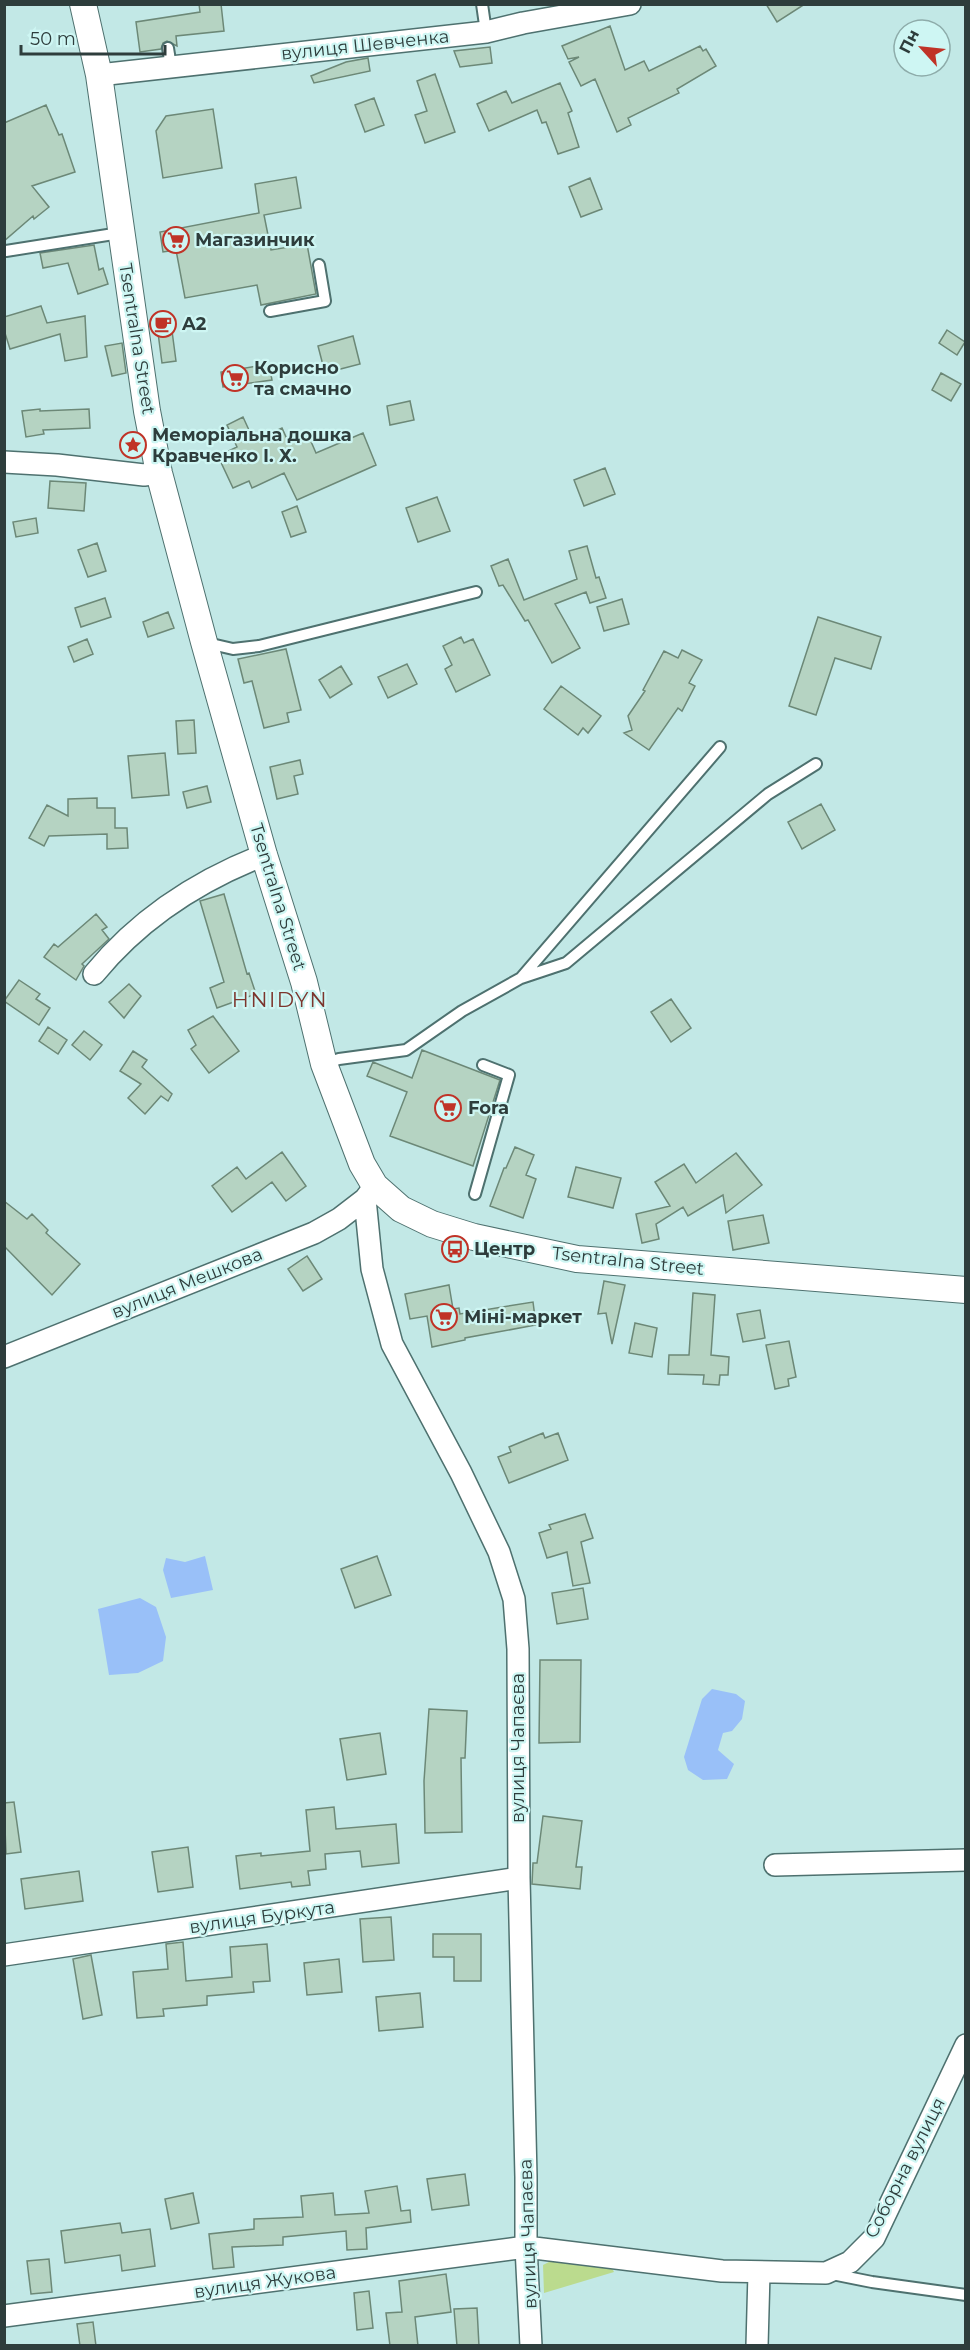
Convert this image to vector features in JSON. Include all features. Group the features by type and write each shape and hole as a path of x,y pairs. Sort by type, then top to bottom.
{"street":[{"name":"Tsentralna Street","path":"83,4 99,75 120,233 147,411 159,473 264,855 304,982 324,1064 362,1164 370,1192 432,1224 474,1237 577,1259 966,1290"},
{"name":"вулиця Шевченка","path":"99,75 170,57 486,32 630,4"},
{"path":"4,462 57,465 144,475 159,473"},
{"path":"94,974 138,927 178,897 235,867 264,855"},
{"name":"вулиця Мешкова","path":"4,1357 314,1233 339,1219 370,1192"},
{"name":"вулиця Чапаєва","path":"370,1192 372,1269 392,1344 499,1552 514,1599 518,1649 519,1878 526,2247 531,2346"},
{"path":"775,1865 966,1860"},
{"name":"вулиця Буркута","path":"4,1955 519,1878"},
{"name":"Соборна вулиця","path":"759,2273 825,2273 850,2262 874,2238 966,2045"},
{"name":"вулиця Жукова","path":"4,2316 526,2247 722,2271 759,2273"},
{"path":"757,2346 759,2273"}],"lane":[{"path":"482,4 486,32"},
{"path":"6,251 120,233"},
{"path":"270,310 325,301 319,265"},
{"path":"204,642 233,649 259,646 476,592"},
{"path":"521,978 720,747"},
{"path":"324,1064 339,1059 406,1050 462,1011 521,978 566,963 768,794 816,764"},
{"path":"475,1194 509,1075 483,1065"},
{"name":"Соборна вулиця","path":"825,2273 966,2295"}],"green space":[{"path":"553,2260 610,2265 614,2272 544,2293 543,2265"}],"water":[{"path":"205,1556 213,1590 171,1598 163,1570 166,1558 185,1562"},
{"path":"140,1598 156,1607 166,1637 163,1661 138,1673 109,1675 98,1609"},
{"path":"712,1689 736,1694 745,1701 742,1719 732,1731 723,1733 718,1750 734,1764 727,1779 703,1780 688,1770 684,1757 702,1699"}],"building":[{"path":"199,4 221,4 224,31 176,36 177,46 167,41 163,43 161,49 140,52 136,22 200,12"},
{"path":"766,4 805,4 777,22"},
{"path":"610,26 625,70 644,61 649,71 700,46 703,51 706,49 716,66 677,89 679,93 628,118 631,125 617,132 595,79 581,86 569,62 579,57 568,59 562,46"},
{"path":"490,47 492,63 460,67 454,51"},
{"path":"368,58 370,71 314,83 311,76 346,62"},
{"path":"435,74 455,132 425,143 415,115 427,111 417,81"},
{"path":"560,83 572,111 568,113 579,147 558,154 546,122 542,123 537,110 489,131 477,104 506,91 512,103"},
{"path":"374,98 384,125 365,132 355,105"},
{"path":"46,105 59,135 62,134 75,172 32,186 49,207 34,219 33,216 4,241 4,123"},
{"path":"213,109 222,168 163,178 156,131 166,116"},
{"path":"296,177 301,208 264,215 271,250 307,244 316,294 261,305 257,285 185,298 176,250 163,252 160,232 259,213 255,184"},
{"path":"590,178 602,209 581,217 569,187"},
{"path":"94,245 99,270 103,268 108,284 78,294 68,263 43,268 40,253"},
{"path":"41,306 47,323 85,316 87,357 65,361 60,334 10,349 4,330 4,317"},
{"path":"947,330 965,342 957,355 939,343"},
{"path":"172,331 176,361 162,363 158,333"},
{"path":"353,336 360,364 325,373 318,346"},
{"path":"122,343 126,373 112,376 105,346"},
{"path":"269,364 272,380 223,387 221,372"},
{"path":"941,373 961,384 951,401 932,390"},
{"path":"410,401 414,420 390,425 387,406"},
{"path":"40,409 40,411 89,409 90,428 43,430 44,434 26,437 22,411"},
{"path":"243,417 254,441 282,428 287,439 306,430 316,453 363,433 376,465 297,500 284,473 252,488 249,481 233,488 218,456 237,447 227,425"},
{"path":"605,468 615,494 584,506 574,480"},
{"path":"50,481 86,483 84,511 48,508"},
{"path":"437,497 450,531 418,542 406,508"},
{"path":"297,506 306,532 291,537 282,512"},
{"path":"36,518 38,533 16,537 13,522"},
{"path":"97,543 106,571 88,577 78,550"},
{"path":"587,546 596,578 599,577 606,598 590,603 586,592 555,604 580,648 552,663 528,620 525,621 503,585 499,586 491,566 508,559 524,600 577,579 569,551"},
{"path":"105,598 111,617 81,627 75,608"},
{"path":"622,599 629,624 604,631 597,607"},
{"path":"168,612 174,628 148,637 143,622"},
{"path":"818,617 881,637 871,669 835,658 816,715 789,706"},
{"path":"461,637 464,643 473,639 490,675 456,692 445,669 452,665 443,646"},
{"path":"87,639 93,654 74,662 68,647"},
{"path":"286,649 301,710 287,713 289,722 264,728 252,681 244,683 238,659"},
{"path":"682,650 702,660 689,683 695,686 682,711 678,708 649,750 624,733 632,730 628,716 645,691 643,690 664,651 678,658"},
{"path":"407,664 417,684 388,698 378,677"},
{"path":"341,666 352,684 330,698 319,680"},
{"path":"561,686 601,716 588,733 583,728 578,735 544,709"},
{"path":"194,720 196,753 178,754 176,721"},
{"path":"165,753 169,795 132,798 128,756"},
{"path":"300,760 303,774 294,776 298,794 277,799 270,767"},
{"path":"207,786 211,802 187,808 183,792"},
{"path":"97,798 97,808 115,808 115,828 127,828 128,848 107,849 107,834 49,836 44,846 29,838 47,805 68,816 68,799"},
{"path":"821,804 835,830 802,849 788,822"},
{"path":"224,894 247,974 249,973 256,994 217,1008 210,988 224,982 200,901"},
{"path":"96,914 107,927 102,930 109,939 82,964 84,966 76,980 44,957 54,944 58,947"},
{"path":"19,980 40,994 36,999 50,1008 39,1025 4,1001"},
{"path":"129,984 141,996 124,1018 109,1002"},
{"path":"671,999 691,1028 671,1042 651,1012"},
{"path":"213,1016 239,1051 209,1073 191,1049 196,1045 188,1030"},
{"path":"48,1027 67,1040 58,1054 39,1041"},
{"path":"84,1031 102,1045 90,1060 72,1045"},
{"name":"Fora","path":"422,1050 500,1080 473,1166 390,1136 407,1092 367,1076 373,1062 412,1078"},
{"path":"133,1051 147,1060 142,1067 172,1094 168,1101 161,1096 145,1114 128,1098 141,1084 120,1071"},
{"path":"515,1147 534,1155 526,1175 536,1179 523,1218 490,1206 504,1168"},
{"path":"282,1152 306,1186 286,1201 272,1182 232,1212 212,1186 237,1167 246,1179"},
{"path":"736,1153 762,1185 726,1213 723,1195 688,1216 683,1207 656,1224 659,1239 642,1243 636,1214 670,1206 655,1182 684,1164 696,1183"},
{"path":"576,1167 621,1178 613,1208 568,1197"},
{"path":"4,1201 27,1219 32,1214 48,1230 46,1233 80,1264 52,1295 4,1246"},
{"path":"763,1215 769,1243 733,1250 728,1221"},
{"path":"307,1256 322,1279 303,1291 288,1269"},
{"path":"604,1281 625,1285 612,1344 606,1313 598,1314"},
{"path":"449,1285 453,1309 459,1308 460,1314 533,1302 536,1325 465,1338 465,1340 432,1347 427,1316 410,1319 405,1294"},
{"path":"693,1293 715,1295 711,1355 729,1357 728,1375 720,1375 719,1385 703,1384 704,1375 668,1374 669,1355 689,1355"},
{"path":"760,1310 765,1338 743,1342 737,1314"},
{"path":"635,1323 657,1328 652,1357 629,1353"},
{"path":"789,1341 796,1377 788,1379 789,1386 775,1389 766,1345"},
{"path":"543,1433 545,1438 558,1433 568,1460 509,1483 498,1457 511,1452 509,1447"},
{"path":"585,1514 593,1538 581,1542 590,1583 573,1586 567,1552 547,1558 539,1533 551,1529 549,1525"},
{"path":"377,1556 391,1595 355,1608 341,1569"},
{"path":"583,1588 588,1619 557,1624 552,1593"},
{"path":"540,1660 581,1660 580,1742 539,1743"},
{"path":"429,1709 467,1711 465,1758 461,1758 462,1832 425,1833 424,1781"},
{"path":"380,1733 386,1774 347,1780 340,1739"},
{"path":"14,1802 21,1852 6,1854 4,1803"},
{"path":"334,1807 336,1829 396,1824 399,1863 362,1867 360,1851 325,1854 326,1869 308,1871 310,1885 292,1887 291,1882 240,1889 236,1856 310,1851 306,1810"},
{"path":"543,1816 582,1821 576,1867 582,1867 580,1889 532,1884 533,1863 537,1863"},
{"path":"188,1847 193,1887 158,1892 152,1852"},
{"path":"79,1871 83,1901 25,1909 21,1879"},
{"path":"391,1917 394,1960 363,1962 360,1919"},
{"path":"433,1934 481,1934 481,1981 454,1981 454,1957 433,1957"},
{"path":"183,1942 186,1981 232,1977 230,1947 267,1944 270,1981 253,1982 254,1992 207,1996 207,2005 163,2009 164,2016 137,2018 133,1972 168,1969 166,1944"},
{"path":"91,1955 102,2015 83,2019 73,1959"},
{"path":"339,1959 342,1992 307,1995 304,1963"},
{"path":"420,1993 423,2027 379,2031 376,1997"},
{"path":"465,2174 469,2205 432,2210 427,2179"},
{"path":"397,2186 401,2211 410,2210 411,2222 366,2228 367,2249 347,2250 346,2231 283,2237 283,2245 232,2247 234,2267 213,2269 209,2234 254,2229 254,2219 303,2217 301,2196 333,2193 335,2215 369,2213 365,2191"},
{"path":"193,2193 199,2223 171,2229 165,2199"},
{"path":"120,2223 122,2233 150,2229 155,2266 122,2271 120,2255 65,2263 61,2231"},
{"path":"49,2259 52,2292 31,2294 27,2261"},
{"path":"446,2274 451,2312 415,2317 418,2346 390,2346 386,2313 402,2312 399,2281"},
{"path":"369,2291 373,2328 357,2330 354,2293"},
{"path":"477,2308 479,2346 457,2346 454,2309"},
{"path":"93,2322 96,2346 80,2346 77,2324"}],"place":[{"name":"Магазинчик","path":"176,240"},
{"name":"A2","path":"163,324"},
{"name":"Корисно та смачно","path":"235,378"},
{"name":"Меморіальна дошка Кравченко І. Х.","path":"133,445"},
{"name":"Fora","path":"448,1108"},
{"name":"Центр","path":"455,1249"},
{"name":"Міні-маркет","path":"444,1317"}],"district":[{"name":"HNIDYN","path":"280,999"}]}
